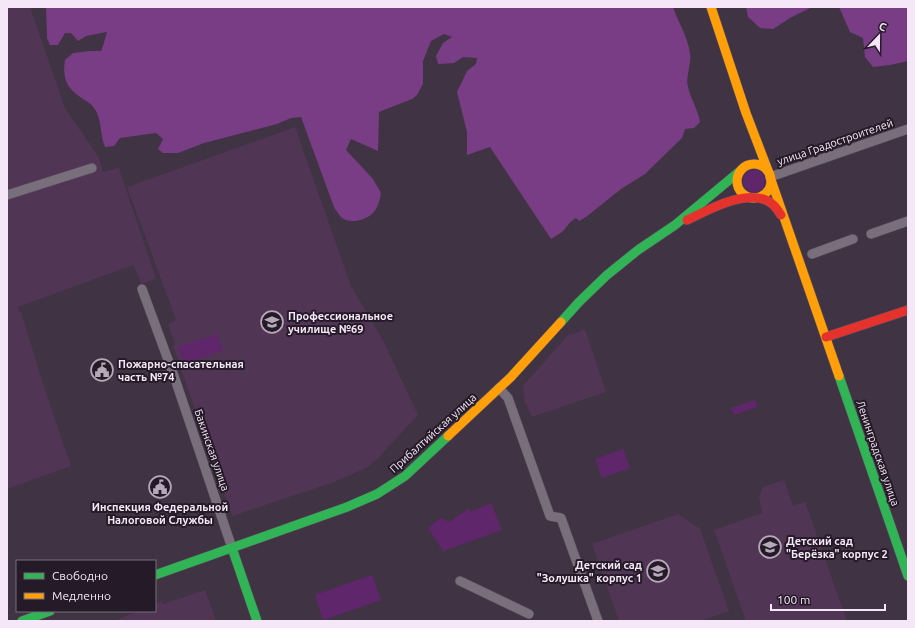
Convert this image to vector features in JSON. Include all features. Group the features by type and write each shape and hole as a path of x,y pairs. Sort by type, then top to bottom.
{"street":[{"path":"711,7 746,112 770,175 826,337 908,310"},
{"path":"746,112 752,138 752,152 750,159 738,178 739,187 744,194 769,202 778,210 784,219"},
{"name":"улица Градостроителей","path":"770,175 908,129"},
{"path":"742,170 749,165 757,164 764,168 770,175 770,185 766,192 759,196 752,197"},
{"path":"7,196 92,168"},
{"name":"Прибалтийская улица","path":"156,575 365,500 392,486 406,476 499,388 606,275 638,250 691,215 742,170"},
{"name":"Прибалтийская улица","path":"691,215 736,200 752,197"},
{"path":"871,234 908,221"},
{"path":"812,254 853,240"},
{"name":"Бакинская улица","path":"142,289 176,380 257,621"},
{"name":"Ленинградская улица","path":"826,337 861,443 908,576"},
{"path":"499,388 508,398 550,516 561,518 598,621"},
{"path":"460,581 529,614"},
{"path":"22,621 47,612"}],"shaded area":[{"path":"7,7 30,7 65,108 98,156 103,172 119,168 156,279 142,284 133,265 18,307 21,312 43,384 71,466 7,489"},
{"path":"46,7 673,7 689,47 690,61 687,83 700,122 694,128 685,129 682,138 645,174 621,189 586,217 579,221 576,218 562,232 551,239 490,147 467,155 467,132 457,92 467,71 476,64 477,58 463,57 454,63 438,64 436,56 443,43 452,37 444,34 431,41 423,61 423,84 417,95 412,99 379,112 378,151 351,139 346,150 373,179 381,193 375,211 370,216 357,221 348,221 341,217 334,207 301,117 291,118 277,124 204,143 178,153 163,153 158,149 163,139 156,133 120,138 114,146 105,147 96,111 92,105 71,90 66,82 64,69 65,60 73,53 101,51 107,32 86,36 78,41 71,33 65,33 58,45 50,45 47,38"},
{"path":"746,7 812,7 790,18 773,29 760,28 748,17"},
{"path":"839,7 908,7 908,61 873,67 865,57 863,38 850,32"},
{"name":"Профессиональное училище №69","path":"295,127 351,286 384,342 418,415 368,467 334,482 232,516 173,346 175,344 168,324 176,320 127,187"},
{"path":"754,170 758,171 764,177 764,185 758,191 754,192 750,191 744,185 743,181 744,177 750,171"},
{"path":"585,329 606,392 532,417 525,402 523,386 569,334 571,335"},
{"path":"217,334 223,350 184,364 178,347"},
{"path":"755,400 757,407 734,415 731,408"},
{"path":"623,449 630,468 602,478 595,459"},
{"name":"Детский сад \"Берёзка\" корпус 2","path":"784,480 793,506 805,502 847,621 746,621 714,530 762,513 759,497 763,487"},
{"path":"491,503 502,530 443,551 428,528 441,518 449,522 469,508 471,512"},
{"name":"Детский сад \"Золушка\" корпус 1","path":"678,514 700,529 729,611 701,621 619,621 592,544"},
{"path":"372,575 381,600 323,620 315,595"},
{"path":"205,590 216,621 114,621 136,612 156,612 156,604 161,601 163,604"}],"traffic: fast":[{"path":"561,322 607,275 638,250 675,225 740,171"},
{"path":"839,376 908,576"},
{"path":"156,575 347,507 377,494 405,476 448,436"},
{"path":"232,548 257,621"},
{"path":"22,621 47,612"}],"traffic: slow":[{"path":"711,7 746,113 769,173"},
{"path":"754,164 766,169 771,181 766,193 754,198 742,193 737,181 742,169 754,164"},
{"path":"770,177 839,376"},
{"path":"448,436 511,377 561,322"}],"traffic: jam":[{"path":"687,220 727,202 749,198 759,198 768,201 774,205 781,215"},
{"path":"826,337 908,310"}],"place":[{"name":"Профессиональное училище №69","path":"272,322"},
{"name":"Пожарно-спасательная часть №74","path":"102,370"},
{"name":"Инспекция Федеральной Налоговой Службы","path":"160,487"},
{"name":"Детский сад \"Берёзка\" корпус 2","path":"770,547"},
{"name":"Детский сад \"Золушка\" корпус 1","path":"658,571"}]}
